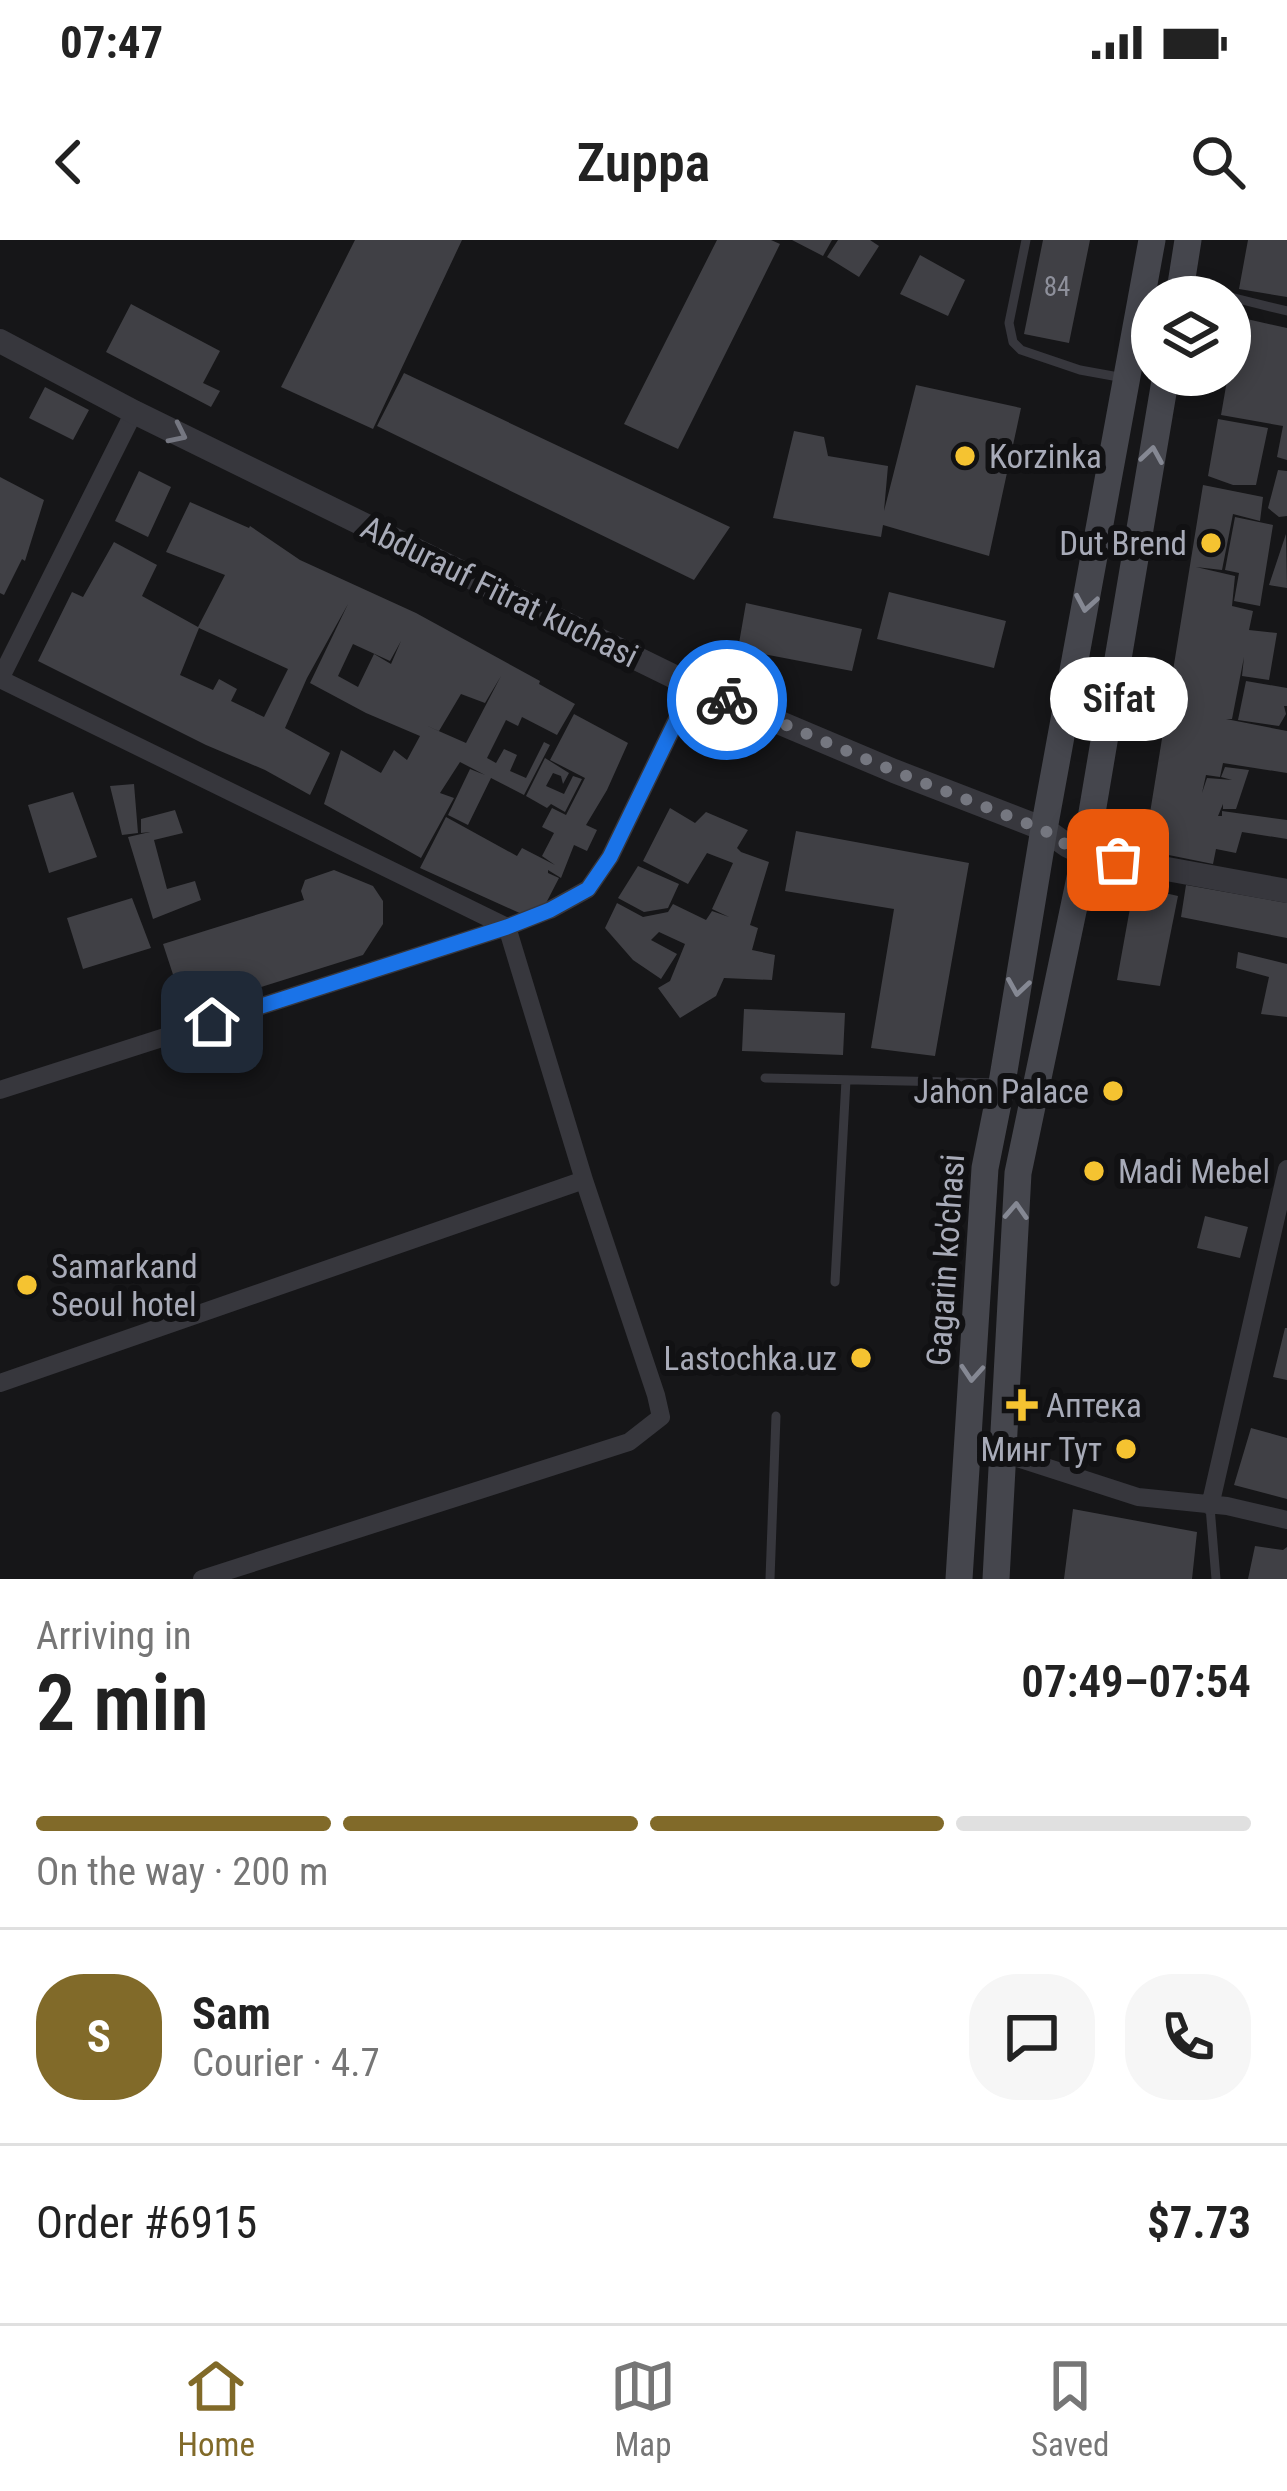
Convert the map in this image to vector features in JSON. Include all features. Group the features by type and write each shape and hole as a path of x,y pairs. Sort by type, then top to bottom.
{"main road":[{"name":"Gagarin ko'chasi","path":"959,1579 985,1168 1152,240"},
{"path":"1182,276 1188,240"},
{"name":"Gagarin ko'chasi","path":"996,1579 1018,1172 1085,854 1162,396"}],"street":[{"name":"Abdurauf Fitrat kuchasi","path":"0,341 134,412 693,686 1044,830 1085,854 1287,891"},
{"path":"134,412 0,679 507,927 661,1417 629,1442 202,1579"},
{"path":"0,1090 507,927 588,889 610,857 693,686"},
{"path":"1210,1506 1287,1169"},
{"path":"0,1383 584,1180"},
{"path":"1002,1453 1138,1497 1227,1506 1287,1520"}],"lane":[{"path":"1025,240 1010,322 1013,342 1021,350 1080,370 1127,379"},
{"path":"1251,304 1287,310"},
{"path":"765,1078 1002,1083"},
{"path":"835,1282 845,1080"},
{"path":"770,1579 776,1416"},
{"path":"1210,1506 1216,1579"}],"building":[{"path":"355,240 462,240 373,429 281,387"},
{"path":"717,240 780,244 678,449 624,424"},
{"path":"792,240 832,240 823,256"},
{"path":"838,240 870,240 879,246 859,277 827,257"},
{"path":"1043,240 1090,240 1069,343 1024,334"},
{"path":"1248,240 1287,240 1287,297 1251,291 1251,276 1241,276"},
{"path":"920,255 965,280 948,316 900,294"},
{"path":"131,304 220,351 203,383 220,391 211,407 106,352"},
{"path":"1251,320 1287,328 1287,460 1277,457 1283,426 1221,415 1224,396 1251,396"},
{"path":"404,373 730,527 694,580 377,426"},
{"path":"916,385 1021,408 989,556 883,525 881,537 773,518 794,431 824,437 828,456 888,466 884,511"},
{"path":"45,387 89,410 73,440 29,418"},
{"path":"1218,419 1268,428 1256,485 1233,485 1208,476"},
{"path":"1278,470 1287,471 1287,516 1279,517 1268,508"},
{"path":"139,471 171,487 148,537 115,521"},
{"path":"0,477 44,500 25,561 22,559 4,595 0,593"},
{"path":"1203,485 1263,497 1260,521 1233,514 1222,570 1196,567 1235,576 1232,606 1253,611 1249,630 1277,633 1269,680 1242,676 1244,657 1232,719 1226,719 1287,731 1287,773 1223,763 1220,777 1206,775 1202,793 1207,778 1232,780 1221,777 1225,767 1249,770 1236,809 1223,809 1223,804 1218,816 1222,811 1287,820 1287,839 1242,832 1236,853 1216,849 1213,864 1144,850"},
{"path":"190,502 250,526 300,560 416,613 575,704 557,735 522,717 518,726 506,720 487,758 496,763 504,749 517,755 510,771 526,778 544,742 550,745 524,795 491,778 468,825 448,815 470,769 485,775 460,762 440,793 454,798 421,858 324,804 341,750 381,773 394,750 407,760 420,736 310,683 348,604 285,728 330,753 310,795 38,661 72,592 83,597 114,542 157,565 142,596 198,627 225,575 166,552","holes":["199,628 288,669 264,717 231,701 237,689 219,679 213,690 180,675","401,641 391,664 374,654 358,687 338,676 353,644 390,661","501,676 466,743 425,725 439,731 461,694 485,703"]},
{"path":"1235,517 1273,525 1260,606 1234,601 1239,573 1225,570"},
{"path":"1286,534 1287,588 1269,585"},
{"path":"889,592 1006,621 994,668 877,639"},
{"path":"746,603 862,629 852,671 738,649"},
{"path":"1246,681 1287,688 1286,714 1279,726 1238,720"},
{"path":"574,714 628,743 586,825 597,830 587,851 574,845 561,878 548,870 559,878 543,909 524,915 420,868 446,817 517,856 522,848 555,865 542,856 554,833 542,827 552,808 566,815 585,778 550,760"},
{"path":"545,758 569,773 563,784 561,776 553,773 546,786 564,794 573,776 582,779 565,812 526,796"},
{"path":"134,784 138,833 122,835 110,786"},
{"path":"73,792 97,857 49,873 28,805"},
{"path":"670,808 695,823 706,812 748,830 737,848 769,862 750,925 758,928 752,950 775,955 772,980 724,978 716,996 680,1018 658,988 670,981 685,944 659,932 651,940 677,954 661,979 633,960 605,928 617,903 643,917 668,912 673,904 706,920 712,911 729,917 712,909 733,863 707,853 688,884 643,861"},
{"path":"175,810 183,833 154,840 167,889 195,881 201,900 153,919 128,837 150,832 141,833 141,819"},
{"path":"796,831 969,863 935,1056 871,1048 894,909 785,891"},
{"path":"638,866 679,884 668,908 644,912 618,898"},
{"path":"334,870 373,886 383,901 383,924 363,955 185,1011 163,944 304,900 305,880"},
{"path":"1186,885 1287,903 1287,938 1181,917"},
{"path":"1134,886 1178,896 1160,986 1117,980"},
{"path":"132,898 151,948 83,969 67,918"},
{"path":"1238,952 1287,964 1287,1017 1261,1014 1269,977 1236,968"},
{"path":"744,1009 845,1013 843,1055 742,1051"},
{"path":"1205,1216 1248,1227 1240,1258 1197,1248"},
{"path":"1287,1328 1287,1380 1273,1377"},
{"path":"1251,1428 1287,1438 1287,1499 1234,1485"},
{"path":"1073,1509 1197,1532 1192,1579 1064,1579"},
{"path":"1255,1546 1287,1547 1287,1579 1248,1579"}],"way so far":[{"path":"727,700 1044,830 1085,854 1118,860"}],"place":[{"name":"Korzinka","path":"965,456"},
{"name":"Dut Brend","path":"1211,543"},
{"name":"Sifat","path":"1118,860"},
{"name":"Jahon Palace","path":"1113,1091"},
{"name":"Madi Mebel","path":"1094,1171"},
{"name":"Samarkand Seoul hotel","path":"27,1285"},
{"name":"Lastochka.uz","path":"861,1358"},
{"name":"Аптека","path":"1022,1405"},
{"name":"Минг Тут","path":"1126,1449"}],"route":[{"path":"212,1022 507,927 588,889 610,857 693,686 727,700"}]}
